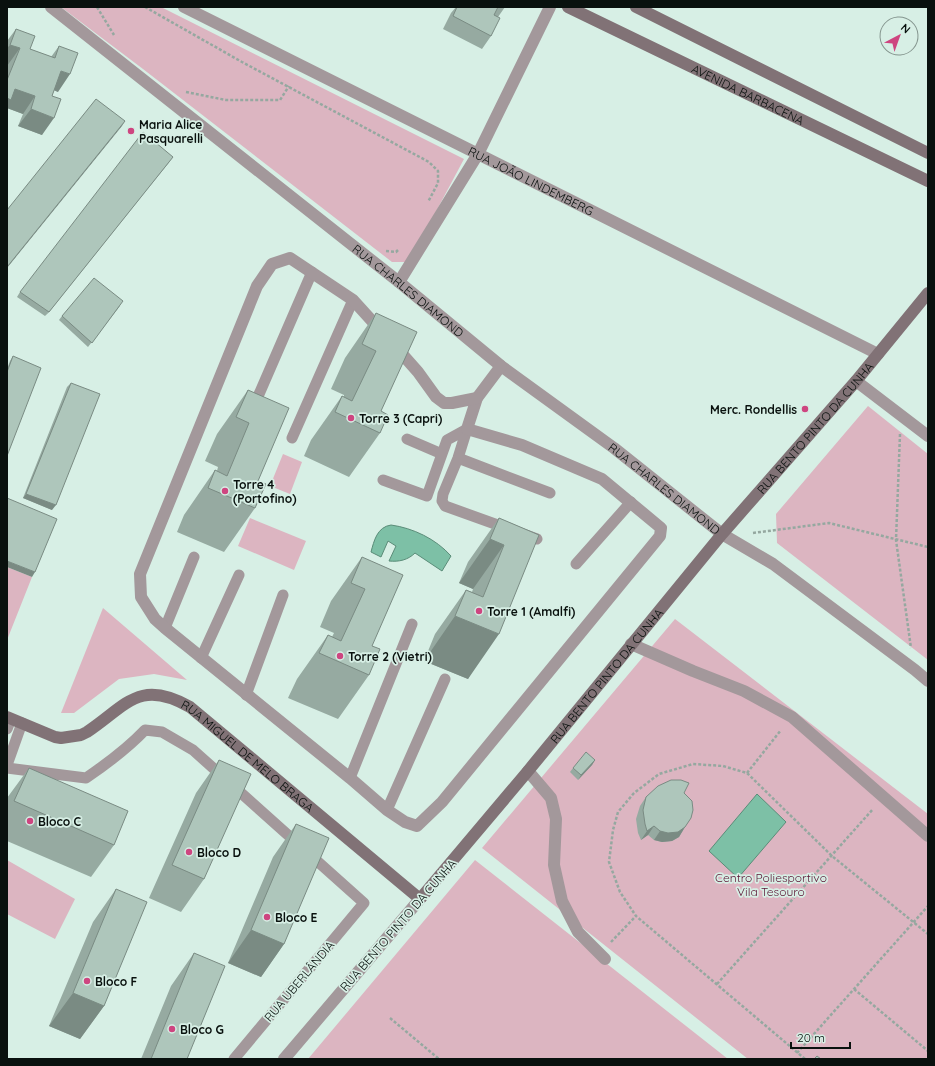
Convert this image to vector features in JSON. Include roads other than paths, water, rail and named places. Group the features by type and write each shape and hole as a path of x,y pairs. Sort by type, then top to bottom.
{"street":[{"name":"RUA CHARLES DIAMOND","path":"51,7 399,282 501,366 614,448 722,534 773,564 928,681"},
{"name":"RUA JOÃO LINDEMBERG","path":"184,7 878,354"},
{"path":"399,282 478,154 550,7"},
{"name":"AVENIDA BARBACENA","path":"568,7 928,181"},
{"path":"636,7 928,153"},
{"path":"477,398 444,402 436,397 418,372 353,300 290,258 272,264 257,286 140,574 141,597 155,619 387,810 405,822 417,826 442,802 660,536 661,528 602,479 522,445 467,429 477,398 501,366"},
{"name":"RUA BENTO PINTO DA CUNHA","path":"284,1059 528,771 722,534 856,381 928,293"},
{"path":"856,381 928,436"},
{"path":"631,644 744,692 792,717 928,836"},
{"name":"RUA MIGUEL DE MELO BRAGA","path":"12,722 55,737 67,738 84,734 122,705 137,697 155,695 175,700 190,707 420,899"},
{"path":"528,771 551,798 556,819 554,865 562,901 578,932 603,957"}],"lane":[{"path":"249,416 312,272"},
{"path":"292,438 353,300"},
{"path":"383,480 427,496 447,440 467,429"},
{"path":"467,429 442,500 445,506 537,540"},
{"path":"407,439 442,454"},
{"path":"458,458 550,493"},
{"path":"576,564 631,502"},
{"path":"165,628 194,557"},
{"path":"201,658 239,575"},
{"path":"246,695 284,595"},
{"path":"350,778 412,624"},
{"path":"387,810 445,679"},
{"path":"7,765 12,722"},
{"name":"RUA UBERLÂNDIA","path":"7,768 86,778 110,762 145,730 162,732 193,750 364,903 234,1059"}],"place":[{"name":"Maria Alice Pasquarelli","path":"131,131"},
{"name":"Merc. Rondellis","path":"805,409"},
{"name":"Torre 3 (Capri)","path":"351,418"},
{"name":"Torre 4 (Portofino)","path":"225,491"},
{"name":"Torre 1 (Amalfi)","path":"479,611"},
{"name":"Torre 2 (Vietri)","path":"340,656"},
{"name":"Bloco C","path":"30,821"},
{"name":"Bloco D","path":"189,852"},
{"name":"Bloco E","path":"267,917"},
{"name":"Bloco F","path":"87,981"},
{"name":"Bloco G","path":"172,1029"}],"park label":[{"name":"Centro Poliesportivo Vila Tesouro","path":"771,884"}]}
